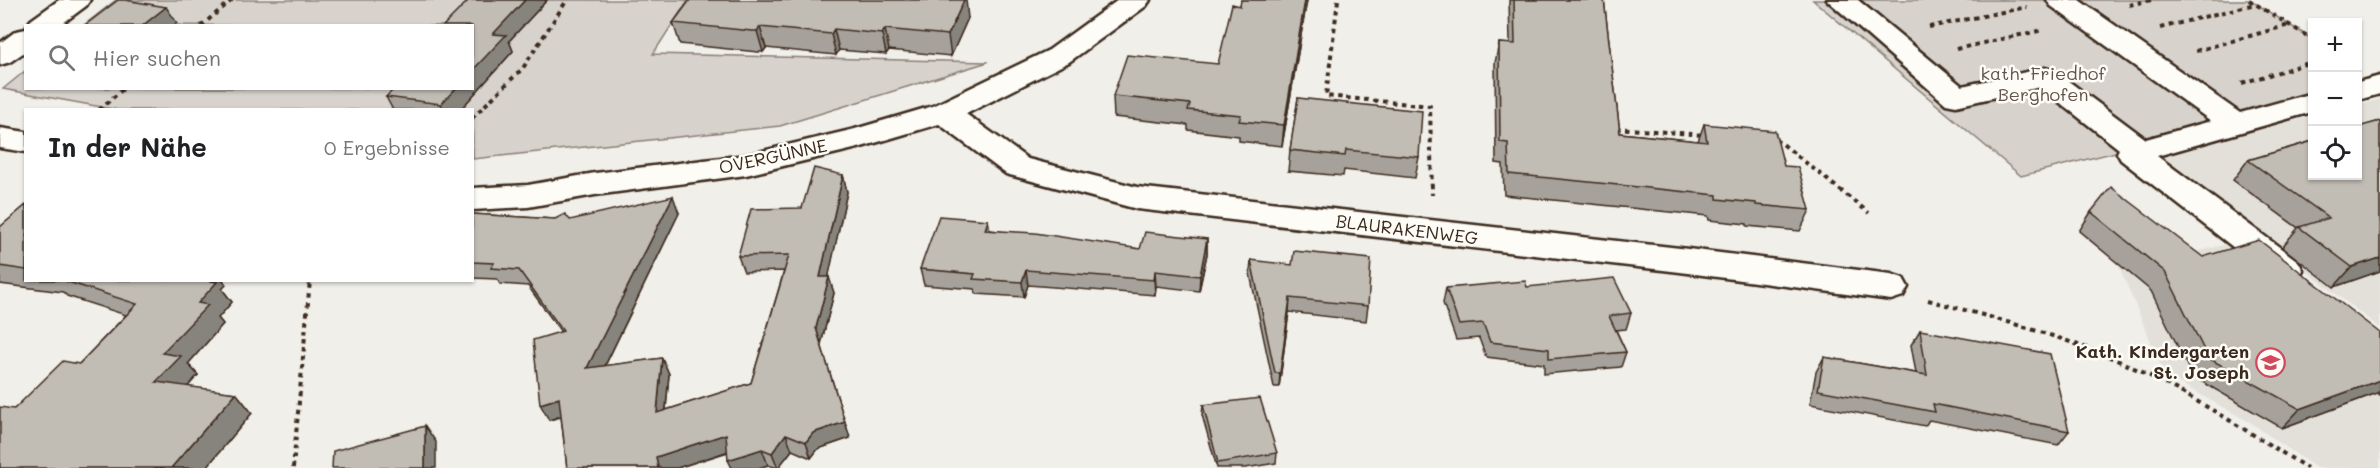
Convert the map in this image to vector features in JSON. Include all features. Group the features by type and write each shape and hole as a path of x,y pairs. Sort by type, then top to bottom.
{"street":[{"path":"44,24 76,0"},
{"name":"OVERGÜNNE","path":"474,199 528,196 595,184 746,165 858,138 944,113 1059,56 1136,0"},
{"path":"1841,0 1956,96 2044,77 2140,150"},
{"path":"2049,2 2088,20 2234,123"},
{"path":"0,56 24,38"},
{"path":"2362,90 2380,85"},
{"path":"2307,286 2132,153 2308,103"},
{"name":"BLAURAKENWEG","path":"944,113 1017,167 1137,198 1680,260 1891,287"},
{"path":"0,138 24,142"}],"path":[{"path":"203,24 232,0"},
{"path":"474,116 523,68 567,0"},
{"path":"1338,0 1326,96 1430,106 1432,196"},
{"path":"2249,0 2308,36"},
{"path":"1884,36 2049,2"},
{"path":"1912,59 2088,20"},
{"path":"2197,97 2308,64"},
{"path":"101,108 122,90"},
{"path":"1609,127 1712,136"},
{"path":"1769,141 1780,142 1869,213"},
{"path":"293,468 310,282"},
{"path":"1891,287 1951,307 2038,331 2132,367 2211,410 2307,468"}],"shaded area":[{"path":"2380,99 2380,328 2155,155 2308,117 2308,180 2362,180 2362,104"},
{"name":"Kath. Kindergarten St. Joseph","path":"2236,242 2380,349 2380,468 2316,468 2251,423 2165,375 2117,262 2137,279 2167,259"}],"green space":[{"path":"116,0 688,0 653,54 988,62 780,126 474,159 474,108 107,108 3,89 24,72 24,90 474,90 474,24 85,24"},
{"name":"kath. Friedhof Berghofen","path":"1813,0 2250,0 2308,36 2308,103 2021,176"}],"building":[{"path":"118,0 166,7 145,24 87,24"},
{"path":"469,0 525,0 493,34 506,35 474,69 474,24 445,24"},
{"path":"690,0 964,0 948,35 885,29 882,34 834,29 831,34 760,27 757,31 752,31 673,23"},
{"path":"1241,0 1305,0 1284,125 1239,121 1241,115 1188,110 1190,104 1113,96 1127,55 1218,64 1232,4 1240,6"},
{"path":"1514,0 1604,0 1620,133 1707,142 1704,124 1775,131 1784,166 1798,167 1810,210 1717,199 1717,195 1509,174 1508,143 1500,142 1499,43 1515,44"},
{"path":"393,90 454,90 441,104 386,97"},
{"path":"1298,98 1422,111 1419,157 1346,150 1345,156 1290,150"},
{"path":"2380,121 2380,258 2352,267 2299,227 2329,218 2248,160 2308,142 2308,180 2362,180 2362,126"},
{"path":"814,168 843,175 820,277 829,277 816,328 845,422 813,433 806,442 786,434 772,453 762,449 728,460 726,434 656,457 658,468 567,468 559,398 540,404 533,340 563,331 519,270 491,268 494,263 474,262 474,214 555,219 565,214 570,220 673,196 587,368 662,358 657,413 751,383 789,255 738,256 751,209 802,208"},
{"path":"2111,187 2203,257 2259,240 2380,333 2380,380 2300,409 2208,358 2165,272 2091,212"},
{"path":"24,207 24,270 0,266 0,227"},
{"path":"939,216 988,220 985,230 1035,233 1140,249 1145,232 1207,239 1200,276 1155,271 1154,280 1026,270 1022,282 973,279 975,274 920,269"},
{"path":"1294,251 1371,259 1368,306 1290,298 1280,373 1275,373 1251,260 1292,265"},
{"path":"1614,278 1631,313 1609,316 1626,352 1549,359 1549,349 1490,342 1483,323 1459,325 1446,288 1525,281 1527,287"},
{"path":"68,282 217,282 198,303 208,305 162,353 181,356 156,382 236,393 171,468 0,468 0,407 14,409 63,361 79,364 137,304"},
{"path":"1920,330 2050,354 2069,431 1933,404 1935,412 1818,390 1824,357 1927,375"},
{"path":"1260,398 1277,453 1218,463 1203,405"},
{"path":"425,426 425,468 332,468 333,451"}],"place":[{"name":"Kath. Kindergarten St. Joseph","path":"2270,362"}]}
